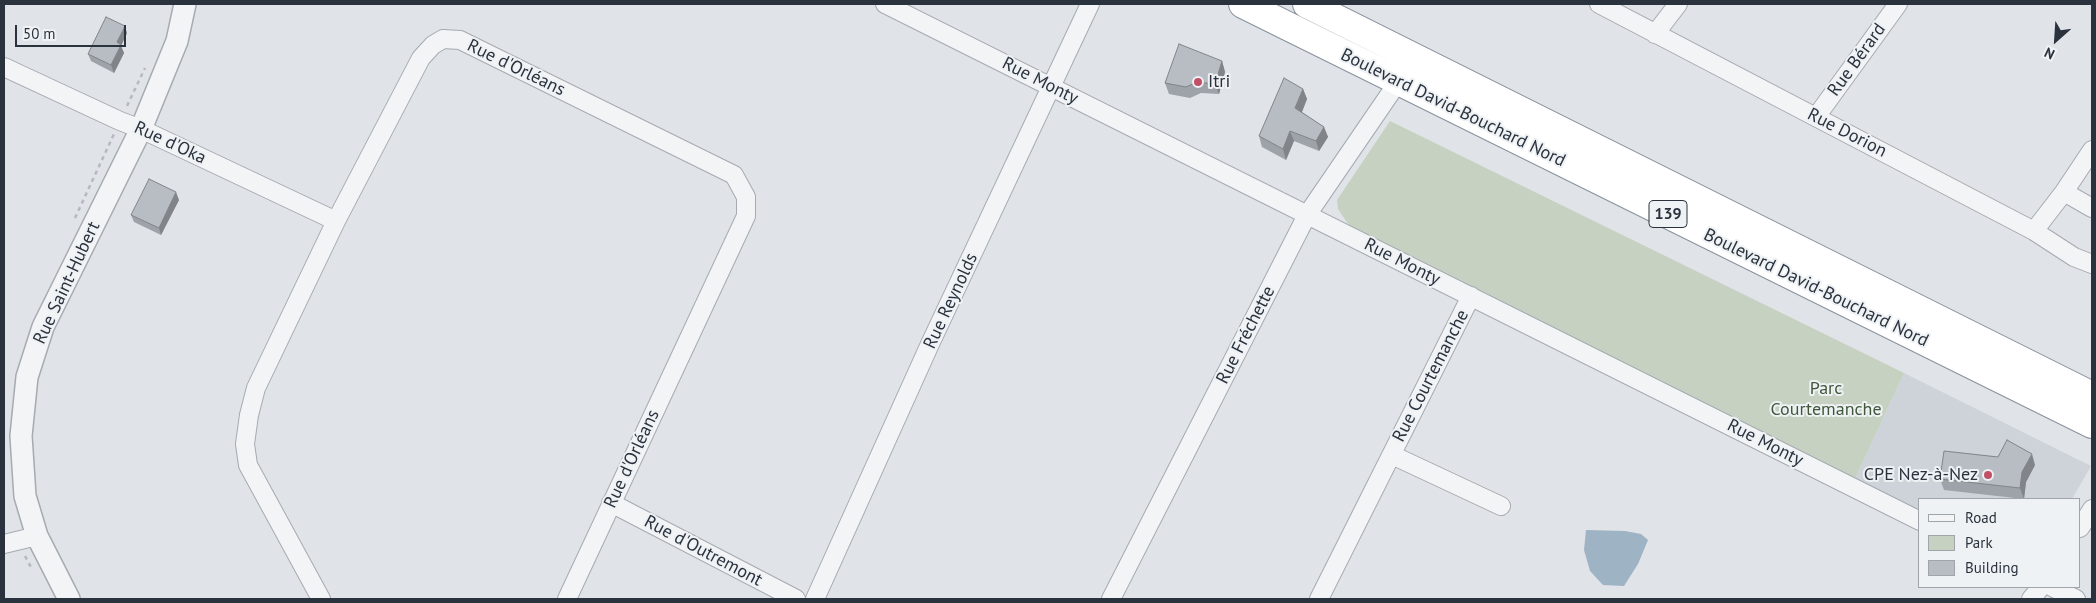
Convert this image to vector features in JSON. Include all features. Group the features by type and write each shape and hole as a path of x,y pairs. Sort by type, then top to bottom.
{"highway":[{"name":"Boulevard David-Bouchard Nord","path":"1244,4 1398,82 2092,424"},
{"name":"Boulevard David-Bouchard Nord","path":"1307,4 2092,396"}],"street":[{"name":"Rue Saint-Hubert","path":"69,599 37,536 25,496 21,436 27,377 43,327 141,129 177,41 185,4"},
{"name":"Rue Monty","path":"885,4 1918,520"},
{"name":"Rue Reynolds","path":"816,599 930,344 1090,4"},
{"name":"Rue Dorion","path":"1600,4 2034,230 2074,257 2092,264"},
{"path":"1656,34 1678,4"},
{"name":"Rue Bérard","path":"1816,117 1898,4"},
{"name":"Rue d'Orléans","path":"321,599 248,465 245,444 249,415 256,388 336,221 421,58 433,45 443,39 460,40 734,175 746,197 746,216 567,599"},
{"name":"Rue d'Oka","path":"4,67 336,221"},
{"name":"Rue Fréchette","path":"1111,599 1308,215 1398,82"},
{"path":"2034,230 2064,192 2092,150"},
{"path":"2064,192 2092,208"},
{"name":"Rue Courtemanche","path":"1319,599 1471,296"},
{"name":"Rue Courtemanche","path":"1392,455 1501,506"},
{"name":"Rue d'Outremont","path":"611,503 796,599"},
{"path":"2081,526 2092,509"},
{"path":"4,544 37,536"},
{"path":"2031,599 2040,588"},
{"path":"2054,588 2076,599"}],"shaded area":[{"path":"1904,373 2091,466 2073,498 1918,498 1918,510 1855,479"}],"green space":[{"name":"Parc Courtemanche","path":"1390,121 1904,373 1855,479 1514,309 1365,238 1348,224 1338,209 1337,200"}],"water":[{"path":"1586,530 1625,531 1641,534 1648,540 1638,564 1624,586 1603,585 1590,571 1584,550"}],"building":[{"path":"106,17 125,26 117,42 121,45 111,65 88,54"},
{"name":"Itri","path":"1179,44 1222,61 1215,84 1197,82 1186,87 1165,83"},
{"path":"1284,78 1303,89 1295,108 1324,127 1316,141 1290,131 1283,149 1259,136"},
{"path":"149,179 176,192 159,228 131,215"},
{"name":"CPE Nez-à-Nez","path":"2007,440 2032,454 2022,472 2020,488 1940,479 1944,451 1998,457"}],"place":[{"name":"Itri","path":"1198,82"},
{"name":"CPE Nez-à-Nez","path":"1988,475"}]}
